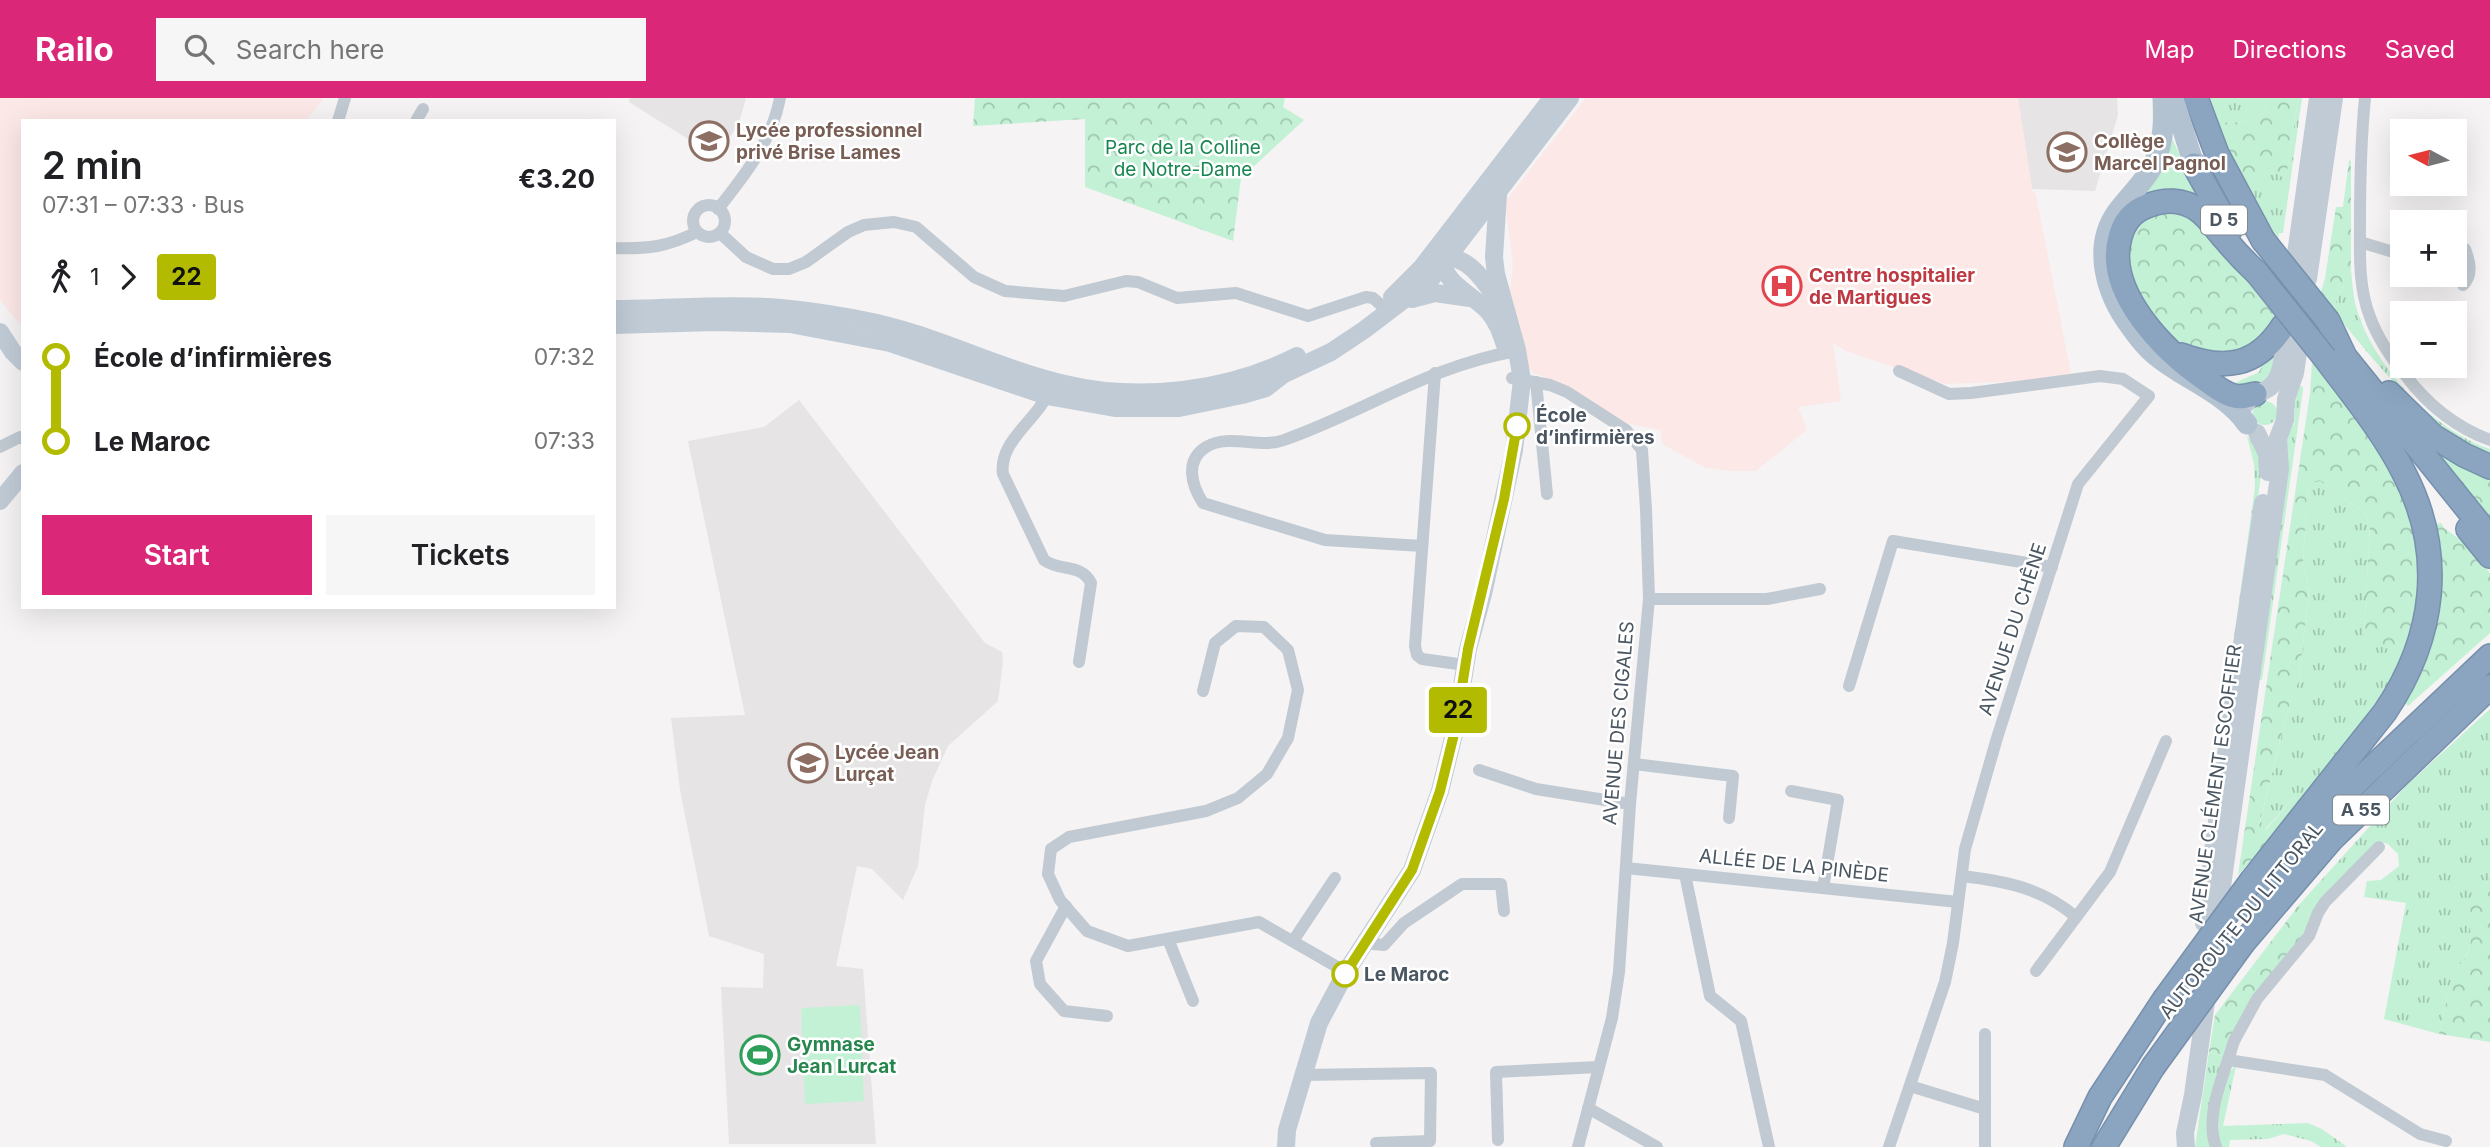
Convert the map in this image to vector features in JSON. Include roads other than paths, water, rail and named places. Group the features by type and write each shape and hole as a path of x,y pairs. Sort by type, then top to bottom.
{"highway":[{"name":"D 5","path":"2196,98 2217,154 2263,240 2328,321"},
{"name":"D 5","path":"2194,165 2257,273"},
{"path":"2163,1009 2252,880 2399,691 2419,649 2428,611 2430,577 2428,541 2415,498 2395,456 2325,358 2257,273 2201,212 2192,206 2161,201 2133,214 2119,240 2119,271 2132,304 2150,331 2189,368 2228,394 2240,397 2259,393"},
{"path":"2328,321 2378,383 2433,436 2490,467"},
{"path":"2328,321 2345,357 2490,537"},
{"path":"2166,347 2201,361 2232,364 2260,354 2284,328"},
{"path":"2339,377 2365,404 2490,556"},
{"name":"AUTOROUTE DU LITTORAL","path":"2077,1147 2163,1009 2248,906 2338,800 2490,656"},
{"name":"AUTOROUTE DU LITTORAL","path":"2104,1147 2153,1067 2243,943 2331,840 2490,687"}],"main road":[{"path":"1266,388 1284,374 1331,352 1431,279 1480,193 1552,98"},
{"path":"616,309 767,307 867,320 1050,388 1154,393 1221,383 1254,375 1326,342 1361,321 1441,259 1499,191 1570,98"},
{"path":"2163,98 2162,136 2157,157 2148,174 2119,209 2108,230 2104,252 2106,278 2124,319 2151,352 2232,407 2252,429 2270,434 2282,426 2285,420 2287,393 2295,373 2299,346"},
{"name":"D 5","path":"2173,98 2194,165"},
{"path":"2295,261 2318,98"},
{"path":"2308,279 2334,98"},
{"path":"1499,191 1494,257 1512,351"},
{"path":"1441,259 1459,258 1474,270 1506,311"},
{"path":"1286,1147 1287,1129 1319,1023 1346,972 1412,870 1440,791 1455,730 1465,665 1504,499 1519,414 1524,380 1512,351 1496,320 1449,277 1441,259"},
{"path":"616,325 715,322 790,324 890,343 1115,408 1179,408 1206,404 1266,388 1347,350 1412,299 1435,293 1474,299"},
{"path":"2252,429 2244,411 2245,404 2272,385 2278,375 2284,328"},
{"path":"0,330 21,346"},
{"path":"0,330 21,360"},
{"path":"2259,393 2276,395 2285,406"},
{"name":"AVENUE CLÉMENT ESCOFFIER","path":"2186,1147 2185,1133 2193,1095 2277,493 2280,469 2278,438 2282,426"},
{"name":"AVENUE CLÉMENT ESCOFFIER","path":"2174,1147 2224,767 2268,469 2264,446 2252,429"},
{"path":"0,501 21,475"}],"street":[{"path":"339,119 345,98"},
{"path":"718,209 747,173 761,149 777,112 779,98"},
{"path":"2365,98 2360,242 2362,287 2369,315 2391,357 2412,384 2444,416 2490,440"},
{"path":"417,119 423,109"},
{"path":"616,248 648,249 675,243 697,232 711,237 720,233 725,220 718,209 710,206 699,210 694,218 697,232"},
{"path":"720,233 746,257 773,269 789,269 807,262 848,232 864,225 894,222 916,227 974,277 1005,291 1064,296 1126,281 1138,282 1177,298 1236,293 1308,316 1366,297 1373,298 1381,305"},
{"path":"2360,242 2390,251"},
{"path":"2467,257 2470,270 2467,280"},
{"path":"1422,546 1325,540 1203,503 1192,487 1192,467 1203,448 1219,442 1279,442 1326,425 1392,391 1435,373 1512,351"},
{"name":"AVENUE DU CHÊNE","path":"1889,1147 1945,982 1953,943 1965,849 2078,484 2149,396 2123,379 2100,376 1948,394 1899,371"},
{"path":"1435,373 1415,646 1417,655 1422,659 1465,665"},
{"path":"1524,380 1547,494"},
{"name":"AVENUE DES CIGALES","path":"1524,380 1550,385 1584,403 1626,430 1642,450 1649,599 1630,804 1619,972 1612,1018 1578,1147"},
{"path":"1050,388 1031,420 1009,444 1001,464 1003,474 1044,560 1052,566 1077,568 1087,574 1091,583 1079,662"},
{"path":"0,447 21,438"},
{"path":"1849,686 1893,541 2052,567"},
{"path":"1649,599 1767,599 1820,589"},
{"path":"1203,691 1215,643 1236,626 1264,627 1288,650 1298,690 1288,738 1266,774 1238,798 1206,811 1069,837 1051,849 1048,874 1066,906 1087,931 1128,946 1259,922 1346,972"},
{"path":"2036,971 2110,872 2166,741"},
{"path":"1634,764 1732,776 1729,818"},
{"path":"1479,770 1536,789 1630,804"},
{"path":"1791,791 1838,800 1823,888"},
{"path":"2216,1147 2212,1127 2214,1114 2219,1086 2234,1041 2257,999 2309,936 2325,902 2379,847"},
{"name":"ALLÉE DE LA PINÈDE","path":"1626,868 1958,902"},
{"path":"1685,874 1710,996 1741,1021 1769,1147"},
{"path":"1962,876 2015,884 2034,891 2076,917"},
{"path":"1293,941 1335,878"},
{"path":"1366,940 1384,945 1404,922 1462,884 1500,884 1504,911"},
{"path":"1066,906 1036,961 1040,984 1064,1010 1107,1016"},
{"path":"1168,939 1193,1001"},
{"path":"1985,1034 1985,1147"},
{"path":"2228,1059 2325,1075 2420,1134 2446,1141"},
{"path":"1498,1140 1496,1072 1598,1067"},
{"path":"1302,1075 1431,1073 1430,1141 1377,1143"},
{"path":"1910,1086 1985,1109"},
{"path":"1588,1108 1657,1147"}],"place":[{"name":"Lycée professionnel privé Brise Lames","path":"709,141"},
{"name":"Collège Marcel Pagnol","path":"2067,152"},
{"name":"Centre hospitalier de Martigues","path":"1782,286"},
{"name":"École d’infirmières","path":"1517,426"},
{"name":"Lycée Jean Lurçat","path":"808,763"},
{"name":"Le Maroc","path":"1345,974"},
{"name":"Gymnase Jean Lurcat","path":"760,1055"}],"park label":[{"name":"Parc de la Colline de Notre-Dame","path":"1183,158"}]}
